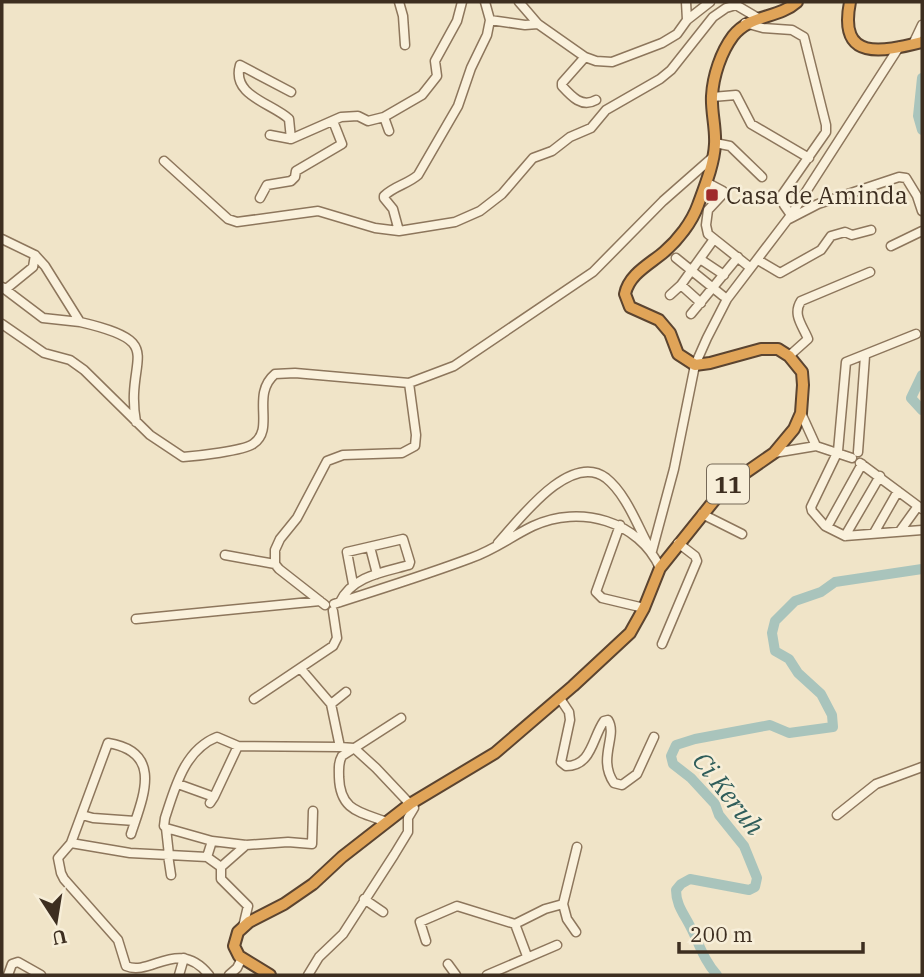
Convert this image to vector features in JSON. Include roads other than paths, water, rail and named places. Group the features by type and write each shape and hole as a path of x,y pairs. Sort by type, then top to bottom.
{"highway":[{"path":"797,2 784,10 745,23 733,35 722,54 712,97 715,142 713,157 694,215 664,252 632,280 625,294 630,307 659,320 670,333 678,354 695,365 704,365 761,348 778,349 789,356 802,372 801,413"},
{"path":"850,2 847,23 854,41 871,50 917,43"},
{"name":"11","path":"243,927 313,884 342,857 411,803 495,753 622,642 644,608 660,568 678,543 732,480 774,453 794,429 801,413"},
{"path":"243,927 235,938 234,946 242,958 270,975"}],"street":[{"path":"399,2 405,45"},
{"path":"270,135 291,139 351,116 368,121 384,117 422,95 437,76 435,61 457,21 461,2"},
{"path":"399,231 393,209 384,195 410,182 429,159 458,106 471,68 487,35 490,20 485,2"},
{"path":"519,2 538,23 558,39 596,61 624,59 662,43 677,34 687,20 710,2"},
{"path":"686,2 687,20"},
{"path":"164,161 228,219 237,222 318,211 374,228 399,231 455,222 472,216 492,203 533,158 552,151 570,137 591,128 606,110 671,70 713,17 726,8 736,5 758,18"},
{"path":"490,20 538,23"},
{"path":"745,23 763,28 792,30 804,37 826,125 826,132 782,197 788,217"},
{"path":"917,43 922,25"},
{"path":"652,551 674,469 695,365 727,299 758,260 836,148 899,47"},
{"path":"585,57 562,86 582,103 588,104 596,100"},
{"path":"291,92 240,65 239,77 245,90 251,97 274,107 289,119 291,139"},
{"path":"712,97 736,95 751,124 809,158"},
{"path":"384,117 389,131"},
{"path":"260,198 267,185 290,181 300,167 342,144 333,121"},
{"path":"715,142 730,146 762,177"},
{"path":"2,324 44,353 70,360 84,370 150,435 183,457 242,449 257,442 263,428 263,390 275,374 295,373 409,383 454,366 573,287 605,261 663,201 713,157"},
{"path":"788,217 899,177 906,178 911,183 922,211"},
{"path":"706,182 723,191 708,210 708,234 747,265"},
{"path":"758,260 780,273 821,250 831,236 845,232 852,235 871,230"},
{"path":"891,246 922,231"},
{"path":"2,239 35,255 45,265 80,322"},
{"path":"670,295 681,285 714,239"},
{"path":"35,255 33,267 4,288 43,318 80,322 126,336 135,345 139,360 133,397 136,422"},
{"path":"691,314 738,257"},
{"path":"676,258 723,296"},
{"path":"700,259 724,275"},
{"path":"789,356 808,339 797,317 797,306 801,301 870,272"},
{"path":"681,285 701,303"},
{"path":"916,334 844,364 838,451 811,507 827,527 845,536 922,530"},
{"path":"855,455 865,356"},
{"path":"275,564 275,550 280,539 296,518 327,461 343,455 402,453 415,446 409,383"},
{"path":"801,413 816,446"},
{"path":"774,453 816,446 862,456 861,463 827,527"},
{"path":"861,463 920,507 900,531"},
{"path":"491,551 545,492 569,476 586,472 605,477 619,491 660,568"},
{"path":"845,536 880,476"},
{"path":"874,533 898,491"},
{"path":"702,514 742,534"},
{"path":"136,619 331,605 491,551 533,526 571,516 620,525 652,551"},
{"path":"620,525 596,592 602,598 644,608"},
{"path":"331,605 353,584 409,565 405,541 401,539 347,552 353,584"},
{"path":"662,644 697,561 695,556 678,543"},
{"path":"369,547 377,575"},
{"path":"225,555 275,564 331,605 336,642 327,652 254,699"},
{"path":"301,669 331,704 340,747"},
{"path":"331,704 346,692"},
{"path":"559,696 569,712 570,720 561,762 566,766 580,762 589,755 597,731 608,719 611,731 607,765 612,779 622,785 637,774 654,737"},
{"path":"387,822 358,811 343,800 340,788 340,759 401,718"},
{"path":"171,875 166,828 163,826 187,761 202,744 217,737 238,746 354,748 414,808 408,818 408,832 343,934 302,975"},
{"path":"131,834 145,781 144,765 133,751 110,743 106,746 71,843 58,858 61,873 118,940 126,966 137,968 172,958 184,958 209,975"},
{"path":"178,784 212,800 238,746"},
{"path":"837,815 876,784 922,767"},
{"path":"166,828 212,841 246,845 282,842 312,844 313,811"},
{"path":"82,815 135,821"},
{"path":"207,857 212,841"},
{"path":"71,843 130,853 207,857 216,861 221,867 221,879 248,906 243,927"},
{"path":"221,867 246,845"},
{"path":"576,932 567,919 564,904 577,847"},
{"path":"364,899 383,912"},
{"path":"426,941 420,922 457,906 515,924 545,909 564,904"},
{"path":"515,924 527,956"},
{"path":"487,975 557,945"},
{"path":"308,975 319,957"},
{"path":"179,975 184,958"},
{"path":"229,975 237,968 242,958"},
{"path":"2,970 8,975 12,964 18,962 41,975"},
{"path":"448,964 456,975"}],"waterway":[{"name":"Ci Keruh","path":"922,78 918,116 922,130"},
{"name":"Ci Keruh","path":"922,375 911,398 922,410"},
{"name":"Ci Keruh","path":"717,975 681,909 676,890 690,879 749,890 755,887 757,878 744,846 719,815 715,804 691,778 673,764 671,756 676,745 770,725 789,733 833,727 832,715 821,694 798,673 789,659 775,651 772,633 775,621 795,601 821,592 835,582 922,569"}],"place":[{"name":"Casa de Aminda","path":"712,195"}]}
